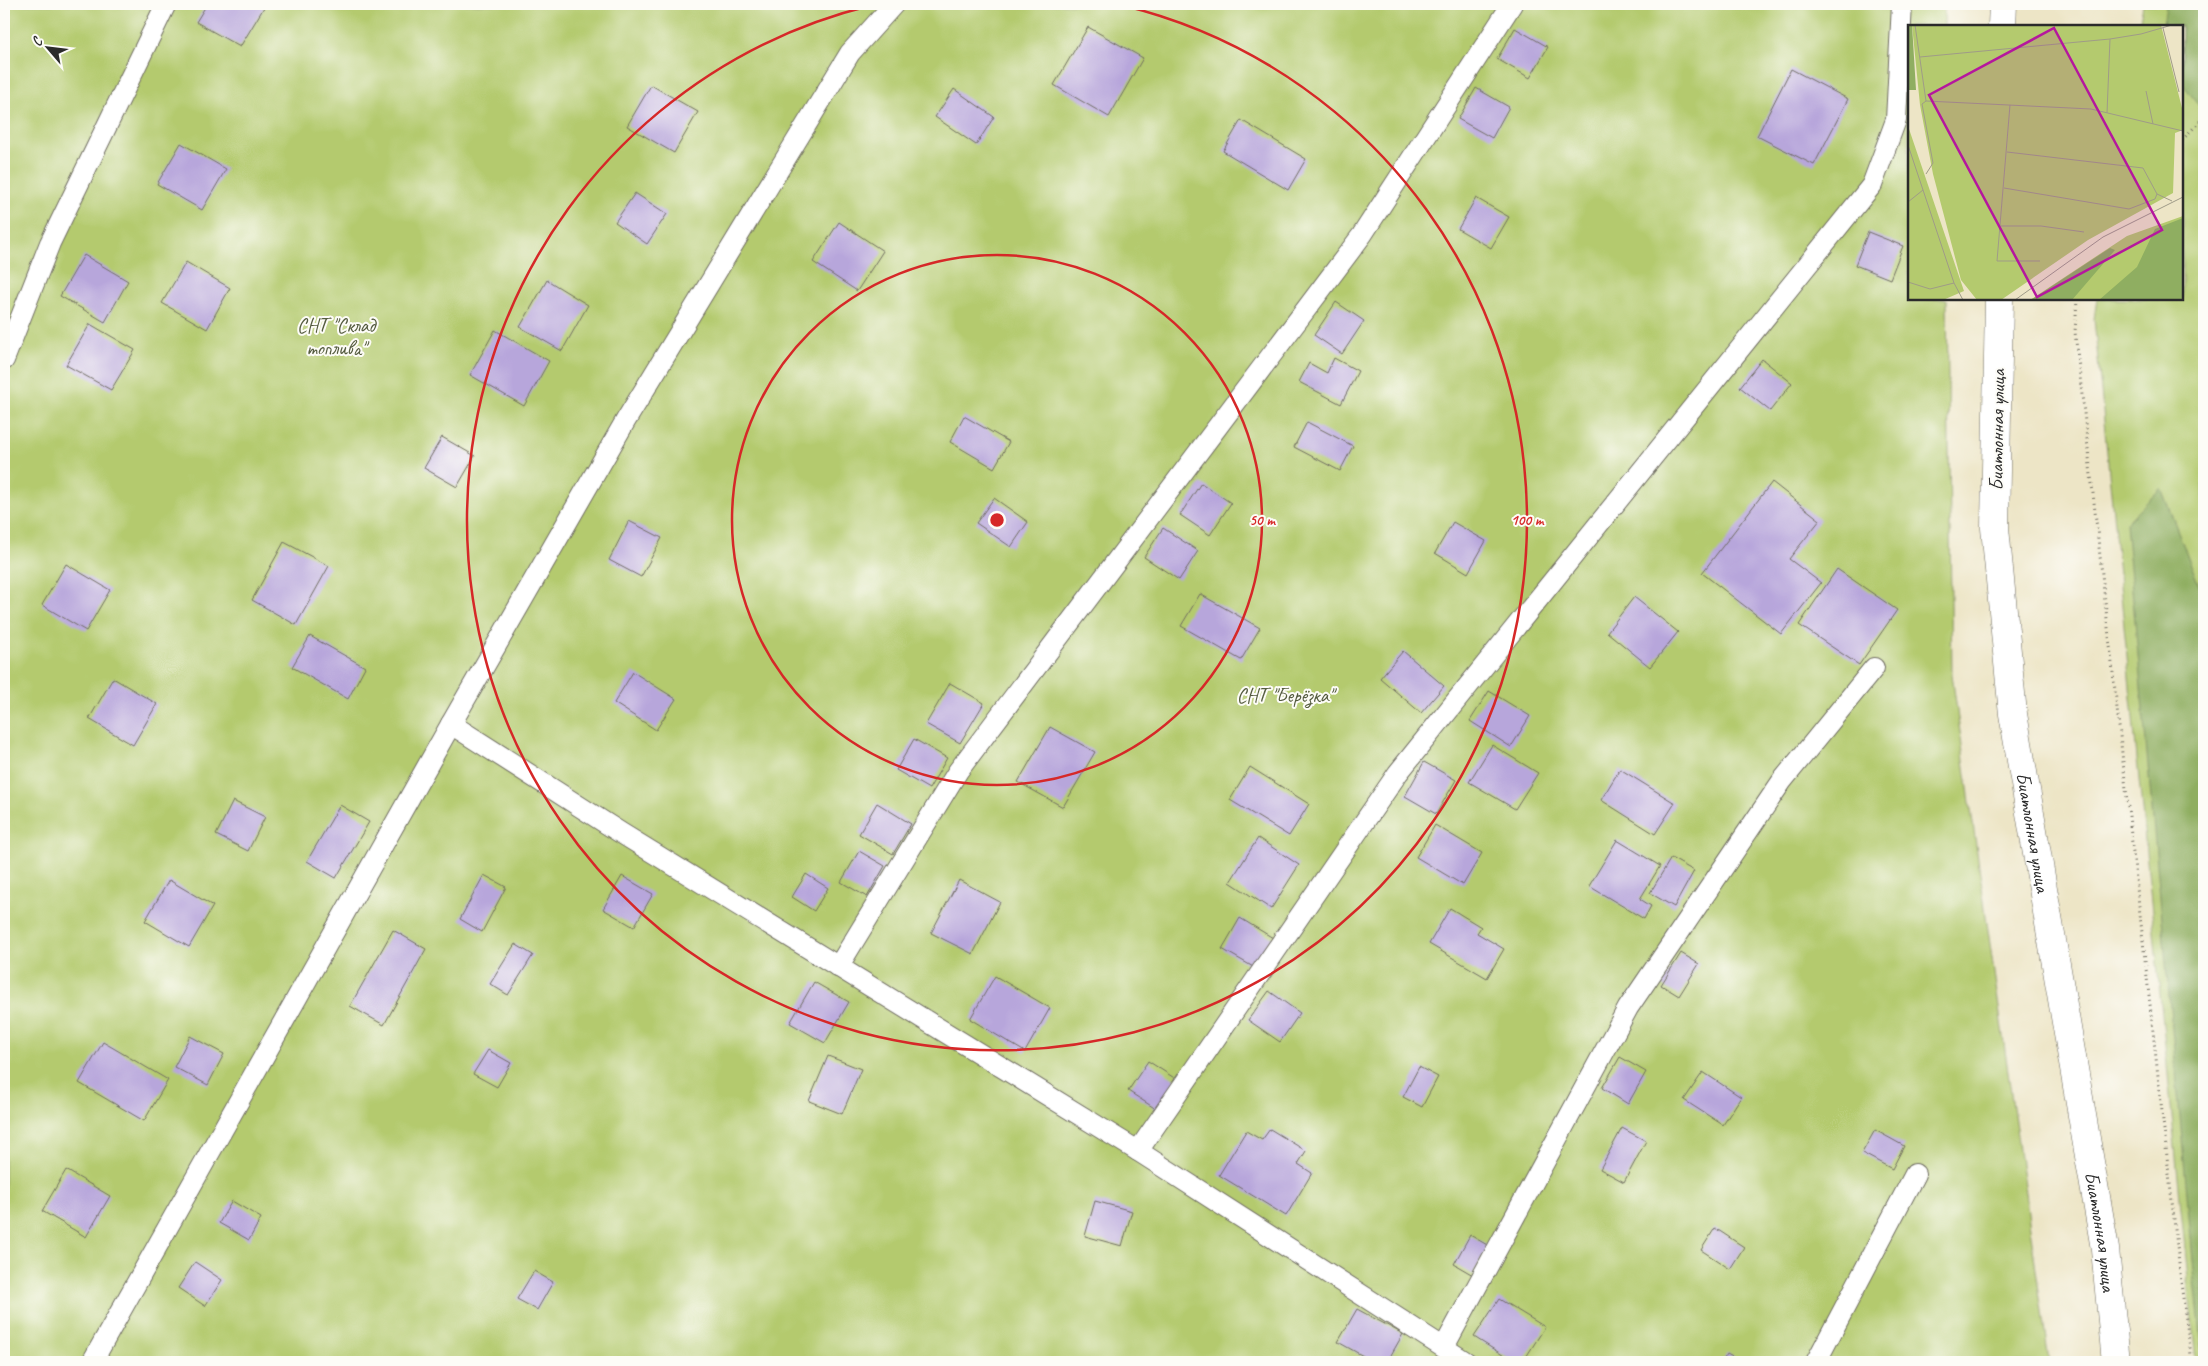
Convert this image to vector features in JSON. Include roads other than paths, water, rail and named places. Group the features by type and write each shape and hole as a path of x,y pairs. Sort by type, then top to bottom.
{"street":[{"path":"2002,25 2003,4"},
{"name":"Биатлонная улица","path":"1999,300 1995,528 2012,714 2105,1249 2116,1362"}],"lane":[{"path":"4,360 50,243 166,4"},
{"path":"92,1362 451,724 626,420 845,62 894,4"},
{"path":"838,967 958,771 1362,235 1512,4"},
{"path":"1138,1151 1398,773 1872,186 1896,120 1902,4"},
{"path":"1444,1347 1628,1008 1782,781 1874,668"},
{"path":"451,724 838,967 1138,1151 1466,1362"},
{"path":"1816,1362 1915,1174"}],"park label":[{"name":"СНТ \"Склад топлива\"","path":"336,336"},
{"name":"СНТ \"Берёзка\"","path":"1285,695"}]}
